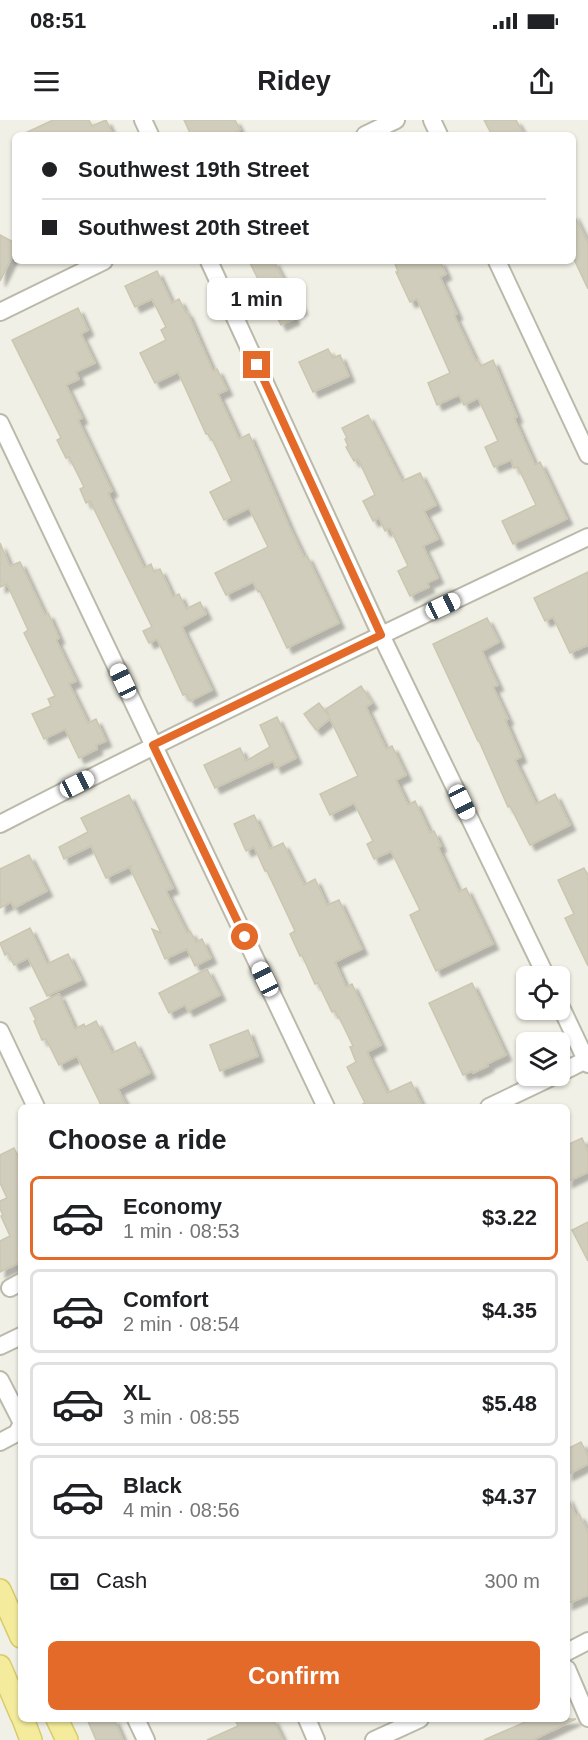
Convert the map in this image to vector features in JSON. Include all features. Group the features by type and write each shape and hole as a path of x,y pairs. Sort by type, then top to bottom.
{"main road":[{"path":"0,1590 18,1630"},
{"path":"0,1666 18,1706"},
{"path":"59,1722 67,1740"}],"street":[{"path":"371,132 396,120"},
{"path":"0,312 98,264"},
{"path":"210,264 381,635 541,966"},
{"path":"498,264 588,456"},
{"path":"0,423 325,1104"},
{"path":"0,824 153,745 588,537"},
{"path":"567,1020 587,1061 570,1069"},
{"path":"0,1031 35,1104"},
{"path":"495,1104 533,1086"},
{"path":"0,1344 18,1337"},
{"path":"0,1380 18,1417"},
{"path":"0,1442 18,1430"},
{"path":"570,1650 588,1641"},
{"path":"570,1676 588,1718"},
{"path":"137,1722 146,1740"},
{"path":"308,1722 316,1740"},
{"path":"374,1740 413,1722"}],"building":[{"path":"53,120 89,120 92,126 106,120 112,132 27,132"},
{"path":"184,120 235,120 240,130 236,132 190,132"},
{"path":"484,120 516,120 522,132 490,132"},
{"path":"576,219 588,243 588,289 576,263"},
{"path":"0,235 12,241 12,257 0,281"},
{"path":"250,264 276,264 286,285 290,283 302,309 292,313 294,319 281,325"},
{"path":"395,264 441,264 446,274 440,277 457,314 454,315 476,361 478,360 481,366 493,360 517,417 514,418 535,465 540,462 567,519 513,544 502,521 536,505 518,467 514,468 511,460 494,467 485,447 498,441 478,398 464,405 459,395 437,405 428,383 450,373 417,299 410,302 396,272 398,272"},
{"path":"157,271 172,303 179,299 187,312 213,371 217,369 227,390 218,394 239,439 249,434 290,528 304,557 307,556 339,623 287,648 260,591 258,592 253,582 226,595 215,573 268,547 249,508 224,520 210,492 232,481 212,439 206,434 178,372 155,383 140,353 166,340 161,330 166,327 152,299 135,307 125,286"},
{"path":"78,308 88,330 81,334 95,363 76,372 79,379 66,385 82,418 78,420 112,491 108,493 144,568 151,564 154,572 160,569 173,597 179,594 186,609 200,602 206,614 182,627 212,690 190,701 186,694 183,695 157,639 149,643 143,631 152,627 90,501 86,503 80,489 84,487 69,457 66,458 57,440 61,438 12,340"},
{"path":"328,349 333,358 340,355 349,376 313,392 299,362"},
{"path":"368,415 402,481 420,473 436,505 424,511 438,539 423,546 438,578 427,583 429,587 410,596 398,571 408,566 390,528 385,531 379,518 373,521 363,501 375,495 358,459 354,461 346,447 348,446 345,439 347,438 342,428"},
{"path":"0,543 10,566 20,562 45,615 48,613 59,638 56,640 76,681 69,684 88,723 96,719 106,741 96,745 97,749 79,758 65,729 44,739 32,714 51,706 48,699 55,696 24,633 28,630 7,584 0,587"},
{"path":"588,572 588,645 570,653 553,617 545,621 534,598"},
{"path":"487,618 499,642 482,651 498,685 493,687 508,719 505,720 521,757 515,760 536,804 555,794 570,825 530,845 510,806 508,807 433,644"},
{"path":"361,686 372,703 366,707 386,749 392,746 406,775 396,780 408,805 415,801 430,833 434,831 441,846 438,847 459,892 466,888 493,944 436,971 410,915 420,910 391,851 374,859 367,844 373,841 354,803 330,815 320,794 358,776 330,719 316,730 304,714 319,703 329,716 326,709"},
{"path":"277,717 296,758 276,768 273,761 215,788 204,765 240,748 246,761 270,747 260,725"},
{"path":"129,795 173,888 166,891 187,933 190,931 196,942 202,939 211,958 195,966 187,949 165,959 152,929 161,933 131,866 106,878 91,846 64,859 59,847 88,832 81,818"},
{"path":"254,815 270,849 283,843 304,885 315,879 327,905 339,900 362,949 335,962 346,987 352,984 381,1045 367,1052 387,1093 411,1082 422,1104 363,1104 365,1103 347,1067 356,1062 350,1047 353,1046 339,1017 335,1011 332,1012 318,983 315,984 302,955 300,956 290,934 295,931 267,871 254,847 246,851 234,824"},
{"path":"29,855 47,891 14,908 11,902 0,908 0,869"},
{"path":"584,868 588,875 588,966 565,918 574,914 558,880"},
{"path":"30,928 47,964 68,954 81,980 47,996 28,958 14,965 8,953 5,955 0,943"},
{"path":"207,969 220,995 188,1011 185,1005 169,1013 159,993"},
{"path":"472,983 506,1055 473,1073 472,1071 463,1075 429,1003"},
{"path":"59,994 75,1029 96,1021 112,1053 135,1042 150,1073 118,1089 126,1104 101,1104 77,1056 59,1065 46,1039 42,1040 30,1008"},
{"path":"248,1030 258,1056 220,1071 210,1045"},
{"path":"582,1138 588,1152 588,1172 570,1181 570,1144"},
{"path":"14,1148 18,1156 18,1263 0,1272 0,1241 10,1236 0,1209 0,1201 7,1198 0,1183 0,1155"},
{"path":"588,1222 588,1261 572,1230"},
{"path":"581,1442 588,1456 588,1464 570,1473 570,1448"},
{"path":"570,1503 576,1516 579,1514 588,1532 588,1595 570,1603"},
{"path":"88,1722 115,1722 123,1740 96,1740"},
{"path":"236,1722 274,1722 283,1740 207,1740 238,1726"},
{"path":"525,1722 570,1722 533,1740 484,1740"}],"route":[{"path":"245,937 153,745 381,635 257,365"}]}
